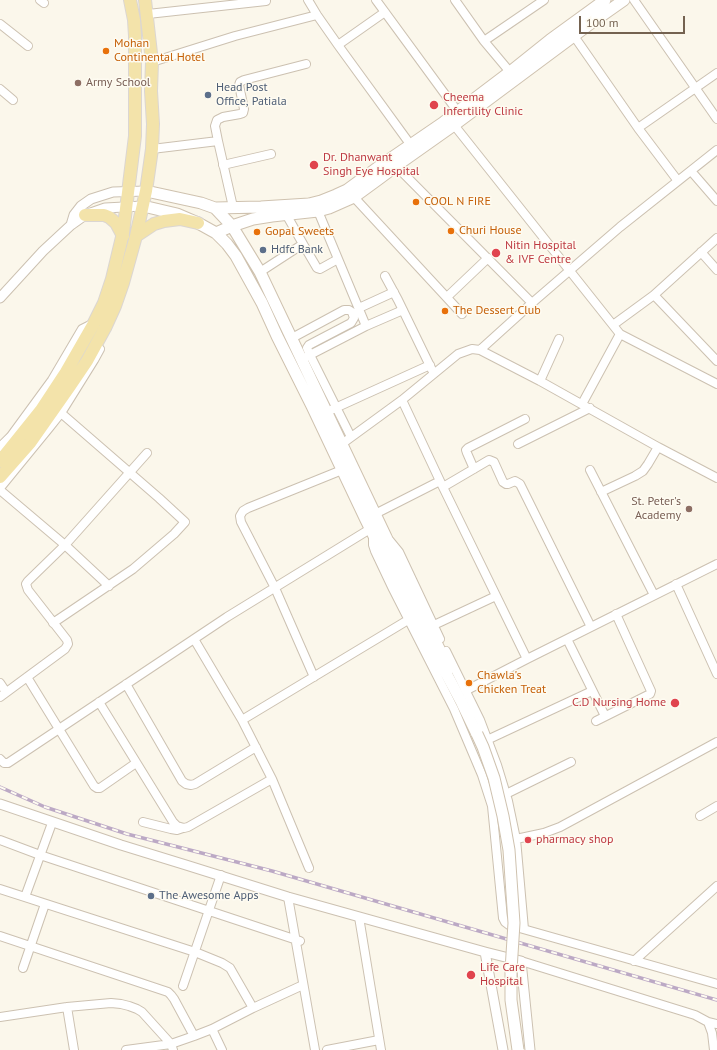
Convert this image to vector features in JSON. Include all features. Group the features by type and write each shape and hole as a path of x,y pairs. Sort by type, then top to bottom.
{"main road":[{"path":"0,477 30,443 87,361 100,326 104,303 123,236 135,136 135,36 134,20 130,0"},
{"path":"0,461 41,410 66,372 115,306 123,283 143,206 152,149 152,62 146,0"},
{"path":"146,191 201,203 215,208 309,204 351,193 380,178 454,125 510,72 550,40 605,0"},
{"path":"216,233 253,219 318,211 329,208 351,193 400,151 458,112 478,101 624,0"},
{"path":"143,206 177,214 198,223 216,233 236,256 262,303 277,336 375,514 412,595 445,661 448,675"},
{"path":"215,208 232,226 260,272 292,338 306,357 332,410 342,470 437,662 448,675 483,747 494,778 509,850 514,924 511,1000 518,1050"},
{"path":"85,215 109,217 116,224 123,236"},
{"path":"136,236 154,224 164,221 180,219 198,223"}],"street":[{"path":"308,0 338,45 410,144"},
{"path":"376,0 458,112"},
{"path":"455,0 484,41 510,72"},
{"path":"484,41 544,0"},
{"path":"634,0 717,119"},
{"path":"148,14 266,1"},
{"path":"338,45 385,12"},
{"path":"152,62 235,36 317,15"},
{"path":"0,24 28,46"},
{"path":"574,36 638,128 678,181"},
{"path":"233,207 215,126 217,120 223,117 242,113 244,109 239,85 240,82 306,64"},
{"path":"638,128 717,73"},
{"path":"0,89 14,100"},
{"path":"454,125 620,334 717,384"},
{"path":"152,149 218,140"},
{"path":"480,350 570,270 717,150"},
{"path":"223,165 270,154"},
{"path":"396,166 532,303"},
{"path":"691,171 717,201"},
{"path":"71,225 74,215 81,206 91,199 113,192 146,191"},
{"path":"351,193 462,314"},
{"path":"0,298 42,251 71,225 85,215 105,208 143,206"},
{"path":"318,211 366,326"},
{"path":"286,214 317,268 320,269 338,259"},
{"path":"613,325 654,295 717,238"},
{"path":"260,272 303,244"},
{"path":"701,252 717,270"},
{"path":"447,297 488,258"},
{"path":"385,276 434,374"},
{"path":"359,308 394,292"},
{"path":"654,295 717,361"},
{"path":"292,338 344,310 349,310 352,312 354,318 351,323 309,345 306,357"},
{"path":"306,357 366,326 403,310"},
{"path":"0,447 11,436 52,380 82,329 100,326 103,342 94,360 61,413 0,489 65,545 109,586"},
{"path":"582,404 620,334"},
{"path":"540,381 559,339"},
{"path":"338,447 402,400 458,354 472,349 480,350 540,381 717,478"},
{"path":"351,437 332,410 430,365"},
{"path":"402,400 527,659"},
{"path":"518,444 590,408"},
{"path":"54,623 140,564 185,524 185,522 160,498 61,413"},
{"path":"474,469 466,450 468,448 525,419"},
{"path":"601,492 643,471 658,447"},
{"path":"0,683 3,694 67,647 67,640 28,590 26,584 65,545 147,453"},
{"path":"375,514 491,460 494,462 503,482 508,484 515,481 520,484 591,627"},
{"path":"314,677 275,588 241,522 240,516 243,511 248,508 342,470"},
{"path":"590,470 654,595"},
{"path":"0,759 4,763 8,763 227,617 372,532 374,551 454,709 482,775 492,806 503,918 505,922 509,925 717,984"},
{"path":"386,537 399,552 480,720 497,765 506,794 516,839 524,929"},
{"path":"465,691 717,564"},
{"path":"676,584 717,674"},
{"path":"434,625 496,596"},
{"path":"596,721 650,694 651,691 616,614"},
{"path":"242,720 408,620"},
{"path":"194,639 242,720 272,778 309,868"},
{"path":"567,639 605,716"},
{"path":"27,677 94,786 100,788 136,762"},
{"path":"126,684 182,781 186,784 195,784 256,747"},
{"path":"487,740 592,691"},
{"path":"99,702 173,822 177,826 184,828"},
{"path":"516,839 544,833 560,827 717,742"},
{"path":"506,794 571,762"},
{"path":"143,822 177,830 188,828 272,778"},
{"path":"0,804 121,845 290,897 485,952 521,960 695,1015 708,1022 717,1024"},
{"path":"700,816 717,806"},
{"path":"25,897 52,822"},
{"path":"0,840 40,855 298,940"},
{"path":"183,986 221,875"},
{"path":"634,961 717,886"},
{"path":"0,889 195,952 227,965 253,1008"},
{"path":"290,897 319,1050"},
{"path":"23,968 45,904"},
{"path":"359,917 381,1050"},
{"path":"0,936 168,992 174,999 194,1036"},
{"path":"298,940 303,985 315,1050"},
{"path":"485,952 503,1050"},
{"path":"521,960 530,1050"},
{"path":"126,1050 172,1047 303,985"},
{"path":"0,1017 111,1003 129,1006 142,1012 172,1047"},
{"path":"67,1008 74,1050"},
{"path":"708,1022 712,1033 714,1050"},
{"path":"212,1029 222,1050"},
{"path":"327,1050 379,1040"}],"railway":[{"path":"0,787 45,807 127,834 272,871 717,1000"}],"place":[{"name":"Mohan Continental Hotel","path":"106,51"},
{"name":"Army School","path":"78,83"},
{"name":"Head Post Office, Patiala","path":"208,95"},
{"name":"Cheema Infertility Clinic","path":"434,105"},
{"name":"Dr. Dhanwant Singh Eye Hospital","path":"314,165"},
{"name":"COOL N FIRE","path":"416,202"},
{"name":"Churi House","path":"451,231"},
{"name":"Gopal Sweets","path":"257,232"},
{"name":"Hdfc Bank","path":"263,250"},
{"name":"Nitin Hospital & IVF Centre","path":"496,253"},
{"name":"The Dessert Club","path":"445,311"},
{"name":"St. Peter's Academy","path":"689,509"},
{"name":"Chawla's Chicken Treat","path":"469,683"},
{"name":"C.D Nursing Home","path":"675,703"},
{"name":"pharmacy shop","path":"528,840"},
{"name":"The Awesome Apps","path":"151,896"},
{"name":"Life Care Hospital","path":"471,975"}]}
